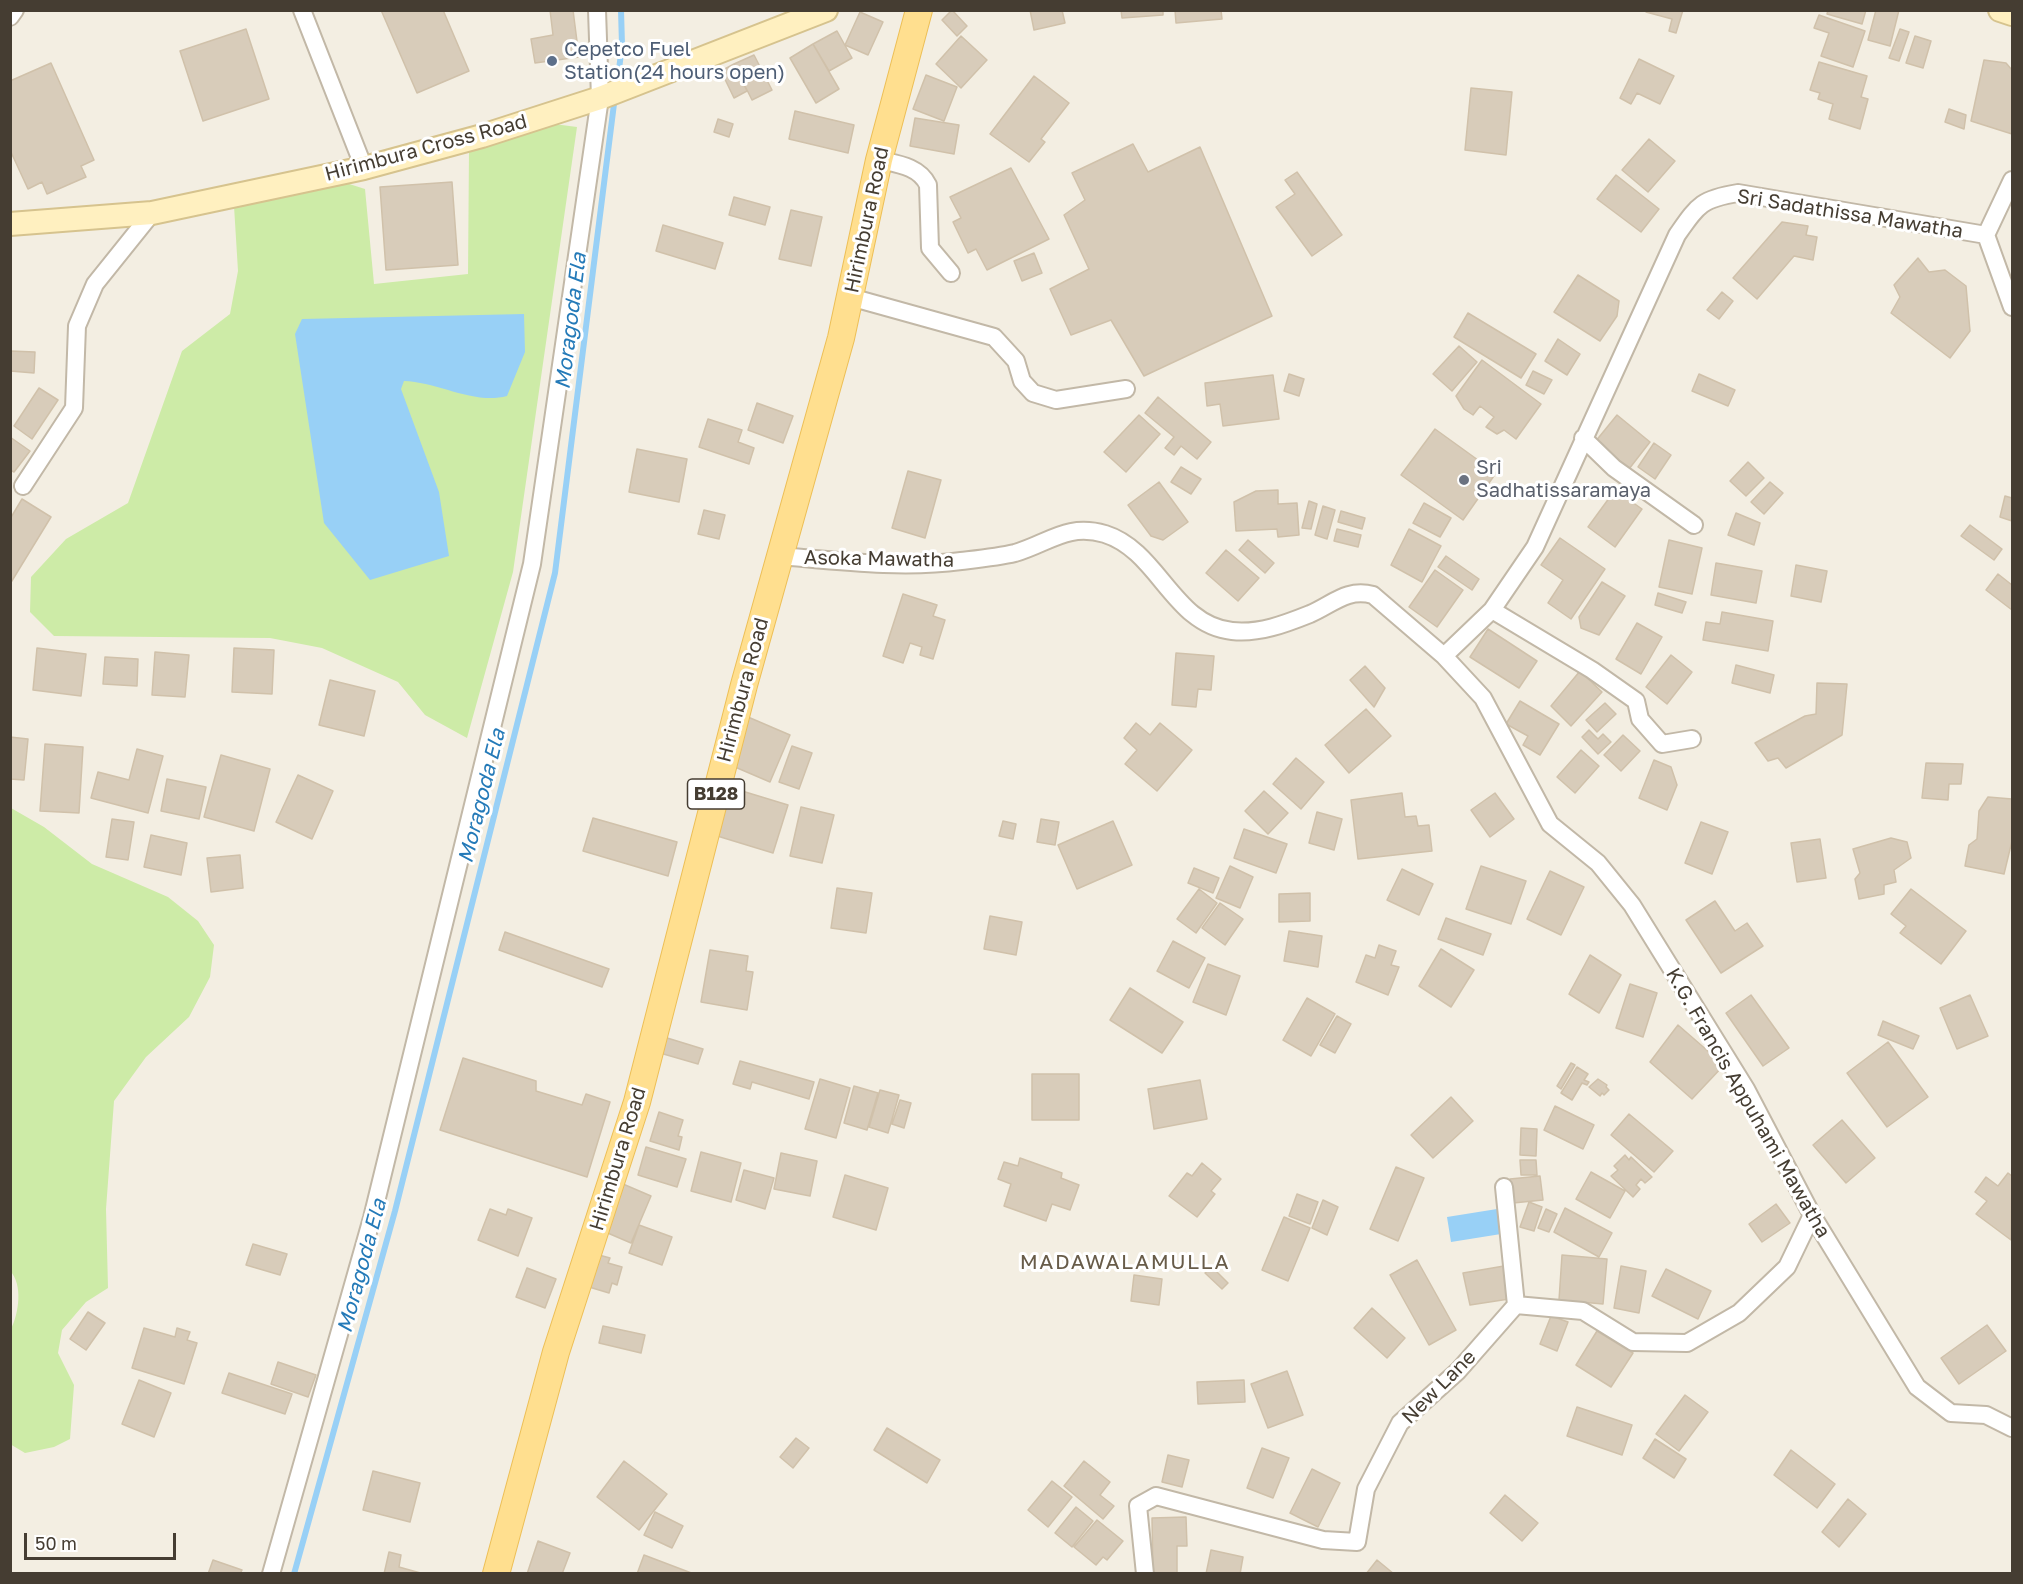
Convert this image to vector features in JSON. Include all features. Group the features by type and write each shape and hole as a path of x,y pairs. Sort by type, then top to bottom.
{"main road":[{"name":"Hirimbura Cross Road","path":"10,224 152,213 364,168 482,136 600,98 826,10"},
{"name":"Hirimbura Road","path":"496,1574 556,1352 637,1102 744,685 850,297 879,160 919,10"},
{"path":"2000,10 2013,14"}],"street":[{"path":"302,10 364,168"},
{"path":"271,1574 372,1218 532,564 600,98 597,10"},
{"path":"879,160 907,166 924,176 928,185 930,248 951,273"},
{"path":"2013,180 1986,235 2013,307"},
{"name":"Sri Sadathissa Mawatha","path":"1444,656 1492,610 1535,547 1677,236 1691,216 1710,197 1738,193 1986,235"},
{"path":"23,486 74,408 77,326 95,284 152,213"},
{"path":"850,297 994,337 1016,361 1022,381 1033,393 1056,400 1126,389"},
{"path":"1583,438 1614,468 1694,525"},
{"name":"Asoka Mawatha","path":"780,556 844,562 959,561 1015,552 1069,530 1105,534 1126,545 1165,584 1184,609 1207,624 1230,631 1258,632 1360,592 1373,595 1444,656"},
{"path":"1492,610 1592,670 1636,701 1640,718 1662,744 1692,739"},
{"name":"K.G. Francis Appuhami Mawatha","path":"1444,656 1483,698 1550,824 1598,863 1632,905 1746,1089 1812,1215 1917,1387 1951,1413 1986,1415 2013,1428"},
{"path":"1504,1187 1516,1305 1583,1311 1633,1342 1687,1343 1739,1313 1787,1267 1812,1215"},
{"name":"New Lane","path":"1145,1574 1138,1506 1156,1496 1323,1540 1357,1542 1366,1489 1400,1423 1458,1371 1516,1305"}],"green space":[{"path":"554,124 577,127 513,572 467,738 425,715 398,682 322,648 270,638 54,636 30,612 31,577 66,539 128,503 182,351 230,314 238,271 234,206 343,182 365,189 374,284 468,274 469,150"},
{"path":"11,808 44,827 92,864 168,897 198,921 214,945 210,977 189,1017 146,1057 114,1101 106,1209 108,1288 86,1302 62,1330 58,1353 74,1385 70,1439 54,1447 25,1453 10,1444 11,1329 18,1299 17,1283 10,1271"}],"water":[{"path":"524,314 525,352 507,396 482,398 404,381 401,389 439,492 449,556 370,580 324,523 295,334 302,319"},
{"path":"1497,1209 1501,1234 1451,1242 1447,1217"}],"building":[{"path":"381,10 443,10 469,71 417,93"},
{"path":"550,10 573,10 579,57 535,63 531,39 553,35"},
{"path":"952,10 967,26 957,36 942,20"},
{"path":"1030,10 1062,10 1065,23 1034,30"},
{"path":"1121,10 1163,10 1163,15 1122,18"},
{"path":"1175,10 1221,10 1222,19 1176,23"},
{"path":"1683,10 1676,33 1669,31 1672,19 1646,12"},
{"path":"1828,10 1866,10 1862,24 1827,14"},
{"path":"1876,10 1899,10 1890,46 1868,40"},
{"path":"860,12 883,22 868,55 845,45"},
{"path":"1819,15 1865,31 1853,67 1821,56 1829,33 1814,28"},
{"path":"246,29 269,99 203,121 180,51"},
{"path":"1900,29 1909,32 1899,61 1889,58"},
{"path":"837,31 852,58 829,71 813,44"},
{"path":"961,36 987,60 961,88 936,64"},
{"path":"1915,36 1931,41 1923,68 1906,63"},
{"path":"813,44 839,89 816,103 790,58"},
{"path":"754,55 772,90 752,100 734,64"},
{"path":"1639,59 1674,76 1660,104 1637,93 1631,104 1620,98"},
{"path":"1984,60 2006,63 2012,70 2012,134 1971,121"},
{"path":"1819,62 1867,76 1861,97 1868,99 1860,129 1829,119 1833,104 1818,99 1820,93 1810,90"},
{"path":"51,63 94,160 81,166 86,177 47,194 42,182 28,189 10,150 10,81"},
{"path":"734,64 747,91 734,98 721,71"},
{"path":"926,75 957,87 944,121 913,109"},
{"path":"1034,76 1069,103 1041,139 1045,142 1029,162 990,134"},
{"path":"1471,88 1512,92 1506,155 1465,150"},
{"path":"1949,109 1966,115 1964,129 1945,122"},
{"path":"795,111 854,125 848,153 789,139"},
{"path":"915,118 959,125 954,154 910,146"},
{"path":"718,119 733,124 729,137 714,132"},
{"path":"1649,139 1675,161 1648,192 1622,170"},
{"path":"1133,144 1148,172 1200,147 1272,316 1144,376 1111,320 1071,335 1050,289 1089,269 1064,215 1085,200 1072,173"},
{"path":"1011,168 1049,239 987,270 976,249 968,253 953,222 961,218 950,197"},
{"path":"1297,172 1342,235 1312,256 1276,207 1295,194 1285,180"},
{"path":"1616,175 1659,209 1641,232 1597,199"},
{"path":"452,182 458,265 386,270 380,187"},
{"path":"734,197 770,207 765,225 729,215"},
{"path":"791,210 822,217 811,266 779,259"},
{"path":"1782,222 1808,226 1806,235 1817,237 1813,260 1794,256 1757,299 1733,278"},
{"path":"663,225 723,243 715,269 656,251"},
{"path":"1034,253 1042,273 1022,281 1014,261"},
{"path":"1918,258 1929,272 1945,270 1966,286 1970,331 1950,358 1891,313 1900,297 1894,285"},
{"path":"1578,275 1619,301 1617,316 1600,341 1554,312"},
{"path":"1722,292 1733,301 1719,319 1707,310"},
{"path":"1468,313 1536,354 1521,378 1454,337"},
{"path":"1558,339 1580,354 1567,375 1545,361"},
{"path":"1459,346 1477,362 1452,391 1433,374"},
{"path":"10,351 35,352 34,373 10,371"},
{"path":"1482,360 1541,404 1516,439 1504,430 1497,434 1486,427 1494,417 1480,406 1473,415 1464,409 1456,396"},
{"path":"1533,371 1552,380 1544,394 1526,385"},
{"path":"1289,374 1304,379 1299,396 1284,391"},
{"path":"1699,374 1735,390 1728,406 1692,391"},
{"path":"1273,375 1279,419 1223,426 1220,404 1207,406 1205,383"},
{"path":"39,388 58,400 32,439 14,426"},
{"path":"1158,397 1211,442 1197,459 1181,446 1174,455 1165,448 1174,437 1145,413"},
{"path":"757,403 793,416 783,443 748,430"},
{"path":"1139,415 1160,434 1126,472 1104,452"},
{"path":"1617,415 1650,442 1629,469 1595,442"},
{"path":"708,419 742,430 738,442 754,448 749,464 699,447"},
{"path":"1435,429 1496,473 1463,520 1401,475"},
{"path":"10,437 30,451 14,472 10,470"},
{"path":"1654,443 1671,455 1655,479 1638,467"},
{"path":"637,449 687,459 679,502 629,492"},
{"path":"1748,462 1764,478 1746,496 1730,481"},
{"path":"1181,467 1201,479 1191,494 1171,482"},
{"path":"908,471 941,480 925,538 892,528"},
{"path":"1159,482 1188,522 1163,540 1151,536 1128,505"},
{"path":"1770,482 1783,493 1764,514 1751,502"},
{"path":"1278,490 1278,504 1297,503 1299,535 1278,537 1277,529 1236,531 1234,502 1256,491"},
{"path":"1615,490 1642,509 1615,547 1588,527"},
{"path":"2005,496 2012,498 2012,521 2000,517"},
{"path":"22,499 51,517 10,584 10,519"},
{"path":"1309,501 1317,504 1311,529 1302,528"},
{"path":"1424,503 1451,518 1440,537 1413,523"},
{"path":"1323,506 1335,510 1327,539 1315,535"},
{"path":"704,510 725,515 719,539 698,534"},
{"path":"1341,511 1365,518 1362,529 1338,522"},
{"path":"1736,513 1760,523 1754,545 1728,535"},
{"path":"1970,525 2002,549 1994,560 1961,536"},
{"path":"1337,529 1361,535 1358,547 1334,541"},
{"path":"1409,529 1441,546 1422,582 1391,565"},
{"path":"1560,538 1605,569 1571,619 1548,603 1563,580 1541,565"},
{"path":"1248,540 1274,563 1265,573 1239,550"},
{"path":"1669,540 1702,548 1692,594 1659,587"},
{"path":"1226,550 1259,578 1238,601 1206,573"},
{"path":"1446,556 1479,579 1472,590 1438,567"},
{"path":"1716,563 1762,571 1756,603 1711,595"},
{"path":"1796,565 1827,571 1821,602 1791,596"},
{"path":"1435,570 1463,590 1437,627 1409,607"},
{"path":"1998,574 2012,585 2012,610 1986,590"},
{"path":"1602,582 1625,596 1599,635 1581,628 1579,617"},
{"path":"1658,593 1686,602 1682,613 1655,605"},
{"path":"903,594 937,605 933,616 945,620 933,659 920,655 922,647 910,643 903,663 883,656"},
{"path":"1722,612 1773,621 1768,651 1703,640 1706,622 1720,624"},
{"path":"1637,623 1662,637 1641,674 1616,659"},
{"path":"1488,629 1537,661 1519,688 1470,657"},
{"path":"37,648 86,654 81,696 33,690"},
{"path":"234,648 274,650 272,694 232,692"},
{"path":"155,652 189,655 185,697 152,695"},
{"path":"1176,653 1214,656 1211,690 1198,689 1196,707 1172,705"},
{"path":"1671,655 1692,672 1667,704 1646,687"},
{"path":"105,657 138,659 137,686 103,684"},
{"path":"1736,665 1774,675 1770,693 1732,683"},
{"path":"1365,666 1385,688 1374,707 1350,680"},
{"path":"1580,671 1602,692 1571,726 1551,706"},
{"path":"330,680 375,691 364,736 319,725"},
{"path":"1817,683 1847,684 1842,735 1786,768 1778,758 1768,761 1755,743 1805,716 1816,714"},
{"path":"1520,701 1559,724 1540,755 1523,745 1528,736 1506,724"},
{"path":"1605,703 1616,714 1597,732 1586,720"},
{"path":"1366,709 1391,736 1349,773 1325,745"},
{"path":"748,717 790,735 770,782 728,764"},
{"path":"1136,723 1150,735 1160,723 1192,750 1157,791 1125,764 1137,750 1124,738"},
{"path":"1589,730 1598,739 1603,734 1611,742 1598,754 1582,737"},
{"path":"1623,735 1640,751 1621,771 1604,755"},
{"path":"10,737 28,739 24,780 10,779"},
{"path":"45,744 83,747 79,813 40,811"},
{"path":"792,746 812,753 799,789 779,782"},
{"path":"137,749 163,756 148,813 91,798 98,772 129,780"},
{"path":"1581,750 1599,766 1575,793 1557,777"},
{"path":"221,755 270,769 254,831 204,817"},
{"path":"1296,758 1324,782 1301,809 1273,784"},
{"path":"1654,760 1671,767 1677,785 1667,810 1639,798"},
{"path":"1926,763 1963,764 1961,784 1949,784 1948,800 1922,798"},
{"path":"298,775 333,791 312,839 276,822"},
{"path":"167,779 206,787 199,819 161,811"},
{"path":"729,787 788,805 773,853 714,835"},
{"path":"1264,791 1288,813 1268,834 1245,811"},
{"path":"1402,793 1405,817 1416,816 1418,826 1429,825 1432,851 1358,859 1351,800"},
{"path":"1495,793 1514,819 1490,837 1471,810"},
{"path":"1988,797 2012,799 2012,841 2004,874 1965,866 1969,845 1977,839 1979,811"},
{"path":"801,807 834,815 822,863 790,856"},
{"path":"1317,812 1342,819 1334,850 1309,843"},
{"path":"593,818 677,842 668,876 583,851"},
{"path":"112,819 134,822 128,860 106,857"},
{"path":"1041,819 1059,822 1055,845 1037,842"},
{"path":"1003,821 1016,824 1013,839 999,836"},
{"path":"1113,821 1132,865 1077,889 1058,845"},
{"path":"1701,822 1728,832 1712,874 1685,863"},
{"path":"1244,829 1287,844 1276,873 1234,858"},
{"path":"151,835 187,843 181,875 144,867"},
{"path":"1891,838 1907,842 1911,858 1894,870 1896,882 1884,885 1884,894 1859,899 1855,879 1860,873 1853,849"},
{"path":"1820,839 1826,878 1797,882 1791,843"},
{"path":"240,855 243,888 211,892 207,858"},
{"path":"1230,866 1253,877 1240,908 1216,898"},
{"path":"1481,866 1526,881 1511,924 1466,909"},
{"path":"1194,868 1219,878 1213,893 1188,883"},
{"path":"1402,869 1433,884 1419,915 1387,900"},
{"path":"1550,871 1584,887 1561,935 1527,919"},
{"path":"837,888 872,893 866,933 831,928"},
{"path":"1199,889 1217,903 1196,933 1177,919"},
{"path":"1911,889 1966,931 1941,964 1900,933 1906,926 1891,914"},
{"path":"1310,893 1310,921 1279,922 1279,894"},
{"path":"1715,901 1735,931 1747,923 1763,946 1721,973 1686,920"},
{"path":"1220,903 1243,919 1225,945 1202,928"},
{"path":"990,916 1022,922 1016,955 984,949"},
{"path":"1446,918 1491,934 1483,955 1438,939"},
{"path":"1289,931 1322,936 1318,967 1284,961"},
{"path":"505,932 609,969 602,987 499,950"},
{"path":"1173,941 1205,958 1189,988 1157,971"},
{"path":"1379,945 1396,951 1391,965 1399,967 1388,995 1356,982 1366,955 1375,958"},
{"path":"1441,949 1474,970 1451,1007 1419,986"},
{"path":"710,950 748,956 746,971 753,972 747,1010 701,1002"},
{"path":"1590,955 1621,975 1599,1013 1569,994"},
{"path":"1208,964 1240,976 1226,1015 1193,1002"},
{"path":"1630,984 1657,993 1643,1037 1616,1028"},
{"path":"1130,988 1183,1022 1162,1053 1110,1020"},
{"path":"1751,995 1789,1048 1763,1066 1726,1013"},
{"path":"1970,995 1988,1036 1957,1049 1940,1008"},
{"path":"1307,998 1335,1014 1311,1056 1283,1040"},
{"path":"1337,1016 1351,1024 1335,1053 1320,1045"},
{"path":"1883,1021 1919,1036 1913,1049 1878,1035"},
{"path":"1678,1025 1724,1065 1692,1099 1650,1062"},
{"path":"664,1037 703,1049 698,1064 660,1053"},
{"path":"1888,1042 1928,1097 1887,1127 1847,1073"},
{"path":"463,1058 536,1081 536,1091 582,1105 586,1094 610,1102 587,1177 440,1130"},
{"path":"740,1061 814,1082 809,1099 752,1082 750,1089 733,1084"},
{"path":"1571,1063 1575,1065 1561,1089 1557,1086"},
{"path":"1577,1067 1588,1074 1584,1080 1589,1082 1587,1085 1582,1083 1572,1100 1561,1093"},
{"path":"1032,1074 1079,1074 1079,1120 1032,1120"},
{"path":"820,1079 850,1088 836,1138 805,1129"},
{"path":"1598,1079 1607,1085 1609,1090 1600,1096 1589,1087"},
{"path":"1200,1080 1207,1119 1154,1129 1148,1089"},
{"path":"854,1086 878,1093 867,1130 844,1123"},
{"path":"880,1090 899,1095 888,1133 869,1127"},
{"path":"1451,1097 1473,1121 1433,1158 1411,1135"},
{"path":"900,1100 911,1103 904,1128 892,1124"},
{"path":"1555,1106 1594,1125 1583,1149 1544,1130"},
{"path":"659,1112 683,1120 678,1136 682,1137 679,1150 650,1141"},
{"path":"1629,1114 1673,1151 1654,1172 1611,1135"},
{"path":"1842,1120 1875,1158 1846,1183 1813,1145"},
{"path":"1521,1128 1537,1129 1536,1156 1520,1155"},
{"path":"646,1147 686,1159 677,1187 638,1175"},
{"path":"701,1152 741,1163 731,1202 691,1191"},
{"path":"781,1153 817,1161 810,1196 774,1189"},
{"path":"1625,1155 1629,1160 1631,1157 1652,1177 1645,1183 1641,1179 1636,1185 1640,1189 1633,1197 1611,1176 1618,1170 1614,1166"},
{"path":"1020,1158 1062,1173 1061,1178 1079,1185 1070,1210 1052,1204 1046,1221 1004,1206 1011,1184 998,1179 1004,1162 1018,1166"},
{"path":"1520,1160 1536,1160 1537,1175 1521,1175"},
{"path":"1202,1163 1221,1179 1211,1191 1215,1194 1197,1217 1169,1196 1187,1173 1192,1176"},
{"path":"1396,1167 1424,1178 1398,1241 1370,1229"},
{"path":"744,1170 774,1178 765,1209 736,1200"},
{"path":"1591,1172 1625,1191 1610,1218 1576,1199"},
{"path":"2008,1173 2012,1176 2011,1240 1976,1214 1987,1201 1975,1192 1986,1177 1998,1186"},
{"path":"845,1175 888,1188 876,1230 833,1217"},
{"path":"1540,1176 1543,1200 1513,1203 1510,1179"},
{"path":"623,1184 651,1196 631,1243 603,1231"},
{"path":"1297,1194 1318,1202 1310,1224 1289,1216"},
{"path":"1323,1200 1338,1207 1327,1235 1312,1228"},
{"path":"1529,1202 1542,1207 1534,1231 1520,1227"},
{"path":"1776,1204 1790,1223 1762,1242 1749,1224"},
{"path":"1565,1208 1612,1233 1599,1257 1554,1232"},
{"path":"490,1209 506,1215 508,1209 532,1218 518,1256 478,1240"},
{"path":"1546,1209 1557,1214 1549,1232 1538,1228"},
{"path":"1284,1217 1310,1228 1288,1281 1262,1270"},
{"path":"639,1225 672,1237 662,1265 629,1253"},
{"path":"253,1244 287,1254 280,1275 246,1265"},
{"path":"599,1255 610,1258 608,1263 622,1267 617,1285 612,1283 609,1293 589,1287"},
{"path":"1562,1255 1607,1259 1603,1304 1559,1300"},
{"path":"1417,1260 1456,1330 1429,1345 1390,1275"},
{"path":"1504,1266 1509,1299 1470,1305 1463,1273"},
{"path":"1621,1266 1646,1271 1639,1313 1614,1308"},
{"path":"1212,1267 1228,1283 1222,1289 1205,1273"},
{"path":"527,1268 556,1279 545,1308 516,1297"},
{"path":"1666,1269 1711,1291 1698,1319 1652,1296"},
{"path":"1134,1275 1162,1279 1159,1305 1131,1301"},
{"path":"1372,1308 1405,1338 1387,1358 1354,1328"},
{"path":"88,1312 105,1323 86,1350 70,1339"},
{"path":"1551,1316 1568,1322 1557,1351 1540,1344"},
{"path":"1987,1325 2006,1351 1959,1384 1941,1358"},
{"path":"603,1326 645,1335 641,1353 599,1343"},
{"path":"144,1328 175,1337 177,1328 190,1332 187,1340 197,1343 184,1384 132,1368"},
{"path":"1597,1331 1633,1353 1611,1387 1576,1365"},
{"path":"278,1362 316,1375 308,1397 271,1384"},
{"path":"1287,1371 1303,1415 1268,1428 1251,1384"},
{"path":"229,1373 292,1394 285,1414 222,1393"},
{"path":"139,1380 171,1393 154,1437 122,1424"},
{"path":"1244,1380 1245,1402 1198,1404 1197,1382"},
{"path":"1685,1395 1708,1412 1679,1451 1656,1434"},
{"path":"1577,1407 1632,1425 1622,1455 1567,1436"},
{"path":"887,1428 940,1460 927,1483 874,1450"},
{"path":"796,1438 809,1448 793,1468 780,1457"},
{"path":"1655,1439 1686,1459 1674,1478 1643,1458"},
{"path":"1262,1448 1289,1458 1273,1498 1247,1488"},
{"path":"1791,1450 1835,1484 1817,1508 1774,1475"},
{"path":"1168,1455 1189,1460 1182,1487 1162,1482"},
{"path":"624,1461 667,1494 639,1530 597,1497"},
{"path":"1084,1461 1110,1482 1100,1495 1114,1506 1103,1519 1064,1486"},
{"path":"1312,1469 1340,1483 1318,1527 1290,1513"},
{"path":"373,1471 420,1483 410,1522 363,1510"},
{"path":"1052,1481 1072,1497 1048,1527 1028,1510"},
{"path":"1505,1495 1538,1523 1522,1541 1490,1513"},
{"path":"1848,1499 1866,1514 1839,1547 1822,1532"},
{"path":"1076,1507 1093,1521 1072,1547 1055,1533"},
{"path":"655,1512 683,1526 672,1548 644,1535"},
{"path":"1186,1517 1187,1546 1177,1546 1177,1574 1153,1574 1152,1518"},
{"path":"1097,1520 1123,1541 1107,1560 1103,1557 1096,1565 1074,1547"},
{"path":"538,1541 570,1553 562,1574 527,1574"},
{"path":"1211,1550 1243,1557 1240,1574 1206,1574"},
{"path":"389,1552 401,1555 399,1567 424,1574 384,1574"},
{"path":"644,1555 694,1574 637,1574"},
{"path":"213,1560 242,1570 240,1574 208,1574"},
{"path":"1377,1560 1394,1574 1366,1574"}],"waterway":[{"name":"Moragoda Ela","path":"617,86 622,45 621,10"},
{"name":"Moragoda Ela","path":"294,1574 395,1211 555,573 615,96"}],"place":[{"name":"Cepetco Fuel Station(24 hours open)","path":"552,61"},
{"name":"Sri Sadhatissaramaya","path":"1464,480"}],"district":[{"name":"MADAWALAMULLA","path":"1125,1262"}]}
